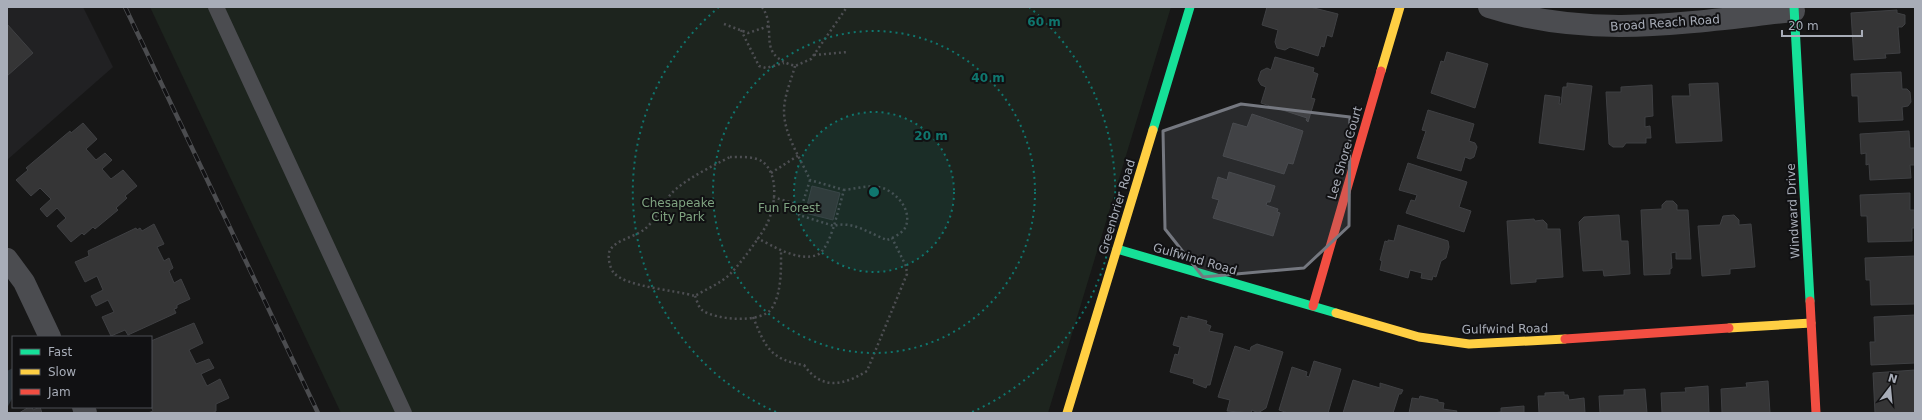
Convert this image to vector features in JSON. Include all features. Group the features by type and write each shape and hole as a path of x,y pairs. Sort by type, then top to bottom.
{"street":[{"name":"Greenbrier Road","path":"1067,413 1190,7"},
{"name":"Lee Shore Court","path":"1314,306 1400,7"},
{"name":"Broad Reach Road","path":"1489,7 1552,22 1604,27 1643,26 1794,9"},
{"name":"Windward Drive","path":"1794,9 1816,413"},
{"name":"Gulfwind Road","path":"1117,249 1419,337 1469,344 1512,343 1811,323"},
{"path":"7,260 24,282 50,336"}],"lane":[{"path":"216,7 404,413"}],"path":[{"path":"762,7 768,16 768,43 774,54 784,63 795,66 811,59 847,7"},
{"path":"724,24 748,33 769,26"},
{"path":"741,30 758,66 766,68 784,63"},
{"path":"814,55 848,52"},
{"path":"795,66 786,97 784,112 786,128 810,180 799,215 834,226 849,224 887,240 892,238 905,227 906,217 903,203 894,194 876,186 844,190 810,180"},
{"path":"771,173 799,155"},
{"path":"730,157 744,157 762,162 771,173 774,188 766,226 731,274 695,296 621,280 613,273 609,252 614,245 645,229 656,218 671,193 708,168 730,157"},
{"path":"757,238 781,250 803,257 817,255 827,242 834,226 844,190"},
{"path":"773,197 802,206"},
{"path":"753,317 767,349 777,357 789,363 804,365 810,374 819,379 830,382 844,383 867,371 907,274 906,266 892,238"},
{"path":"695,296 700,309 711,315 739,319 761,315 772,309 781,274 781,250"}],"highlighted area":[{"path":"1241,104 1350,117 1349,226 1304,268 1203,277 1165,229 1163,131"}],"shaded area":[{"path":"7,7 83,7 113,67 7,160"},
{"path":"12,368 12,399 7,408 7,371"}],"green space":[{"name":"Chesapeake City Park","path":"150,7 1171,7 1048,413 341,413"}],"building":[{"path":"1267,7 1310,7 1338,14 1332,37 1327,35 1324,47 1321,46 1318,56 1290,47 1285,50 1277,48 1275,42 1278,30 1262,25"},
{"path":"1897,10 1897,13 1905,15 1905,24 1902,27 1898,27 1900,53 1885,54 1886,58 1854,60 1851,13"},
{"path":"7,24 33,53 7,76"},
{"path":"1447,52 1488,64 1475,108 1431,93 1441,61 1444,62"},
{"path":"1275,57 1314,68 1313,72 1318,74 1311,98 1315,99 1308,122 1306,120 1307,118 1261,103 1266,87 1261,85 1258,80 1261,71 1267,68 1271,70"},
{"path":"1901,72 1902,89 1907,89 1910,92 1911,102 1908,106 1902,107 1903,120 1859,122 1858,96 1852,96 1851,74"},
{"path":"1567,83 1592,86 1584,150 1539,143 1545,95 1560,97 1559,104 1561,104 1563,87 1567,87"},
{"path":"1718,83 1722,141 1676,143 1672,96 1690,96 1689,84"},
{"path":"1652,85 1653,116 1645,117 1645,127 1650,126 1651,138 1646,138 1646,143 1626,143 1623,147 1613,147 1609,144 1606,92 1621,92 1621,87"},
{"path":"1428,110 1474,124 1469,141 1475,143 1477,147 1474,157 1470,159 1465,157 1461,171 1417,158 1426,131 1422,130"},
{"path":"1252,114 1303,131 1293,164 1288,163 1284,174 1223,156 1233,123 1247,127"},
{"path":"83,123 97,139 86,149 96,160 105,153 112,160 102,169 111,179 123,170 137,186 125,196 127,198 116,208 118,210 95,229 93,227 84,235 82,233 71,242 57,226 66,218 57,208 47,217 40,209 51,199 40,188 31,196 16,180 28,170 26,168 70,131 71,133"},
{"path":"1909,131 1910,148 1915,148 1915,165 1910,165 1911,178 1870,180 1869,164 1866,165 1866,153 1861,154 1860,134"},
{"path":"1408,163 1467,182 1459,207 1471,211 1464,232 1406,213 1411,200 1415,201 1417,195 1399,190"},
{"path":"1229,172 1275,186 1270,202 1267,202 1266,205 1278,209 1277,212 1280,213 1273,236 1213,218 1219,200 1212,198 1218,177 1227,180"},
{"path":"812,186 840,193 833,220 805,213"},
{"path":"1910,193 1910,210 1915,210 1915,228 1912,228 1912,241 1868,242 1867,216 1861,216 1860,195"},
{"path":"1666,201 1673,201 1677,205 1677,210 1688,210 1691,259 1676,259 1676,252 1671,253 1672,268 1670,269 1670,274 1644,275 1641,210 1662,209 1662,205"},
{"path":"1619,215 1621,241 1628,241 1630,274 1604,276 1603,270 1583,271 1579,222 1584,217"},
{"path":"1734,215 1739,220 1739,225 1751,224 1755,267 1730,269 1730,274 1702,276 1698,226 1720,225 1723,216"},
{"path":"1534,219 1535,221 1543,220 1547,224 1547,229 1560,229 1563,277 1536,279 1536,282 1511,284 1507,221"},
{"path":"154,224 164,244 157,247 164,261 169,258 173,268 169,271 174,283 181,279 190,299 177,305 177,308 174,309 176,313 128,335 125,330 111,336 102,317 114,312 108,300 96,306 91,296 103,290 97,276 85,282 75,262 89,256 88,251 136,228 137,230 140,228 142,231"},
{"path":"1398,225 1448,241 1449,247 1446,258 1441,261 1436,277 1433,276 1432,280 1421,278 1422,273 1410,270 1408,278 1380,270 1382,261 1380,260 1385,241 1394,241"},
{"path":"1915,256 1915,304 1871,305 1870,280 1866,280 1865,258"},
{"path":"1915,315 1915,363 1871,365 1870,342 1875,342 1874,317"},
{"path":"1188,316 1207,321 1206,324 1211,326 1209,331 1223,334 1210,385 1207,385 1206,388 1193,383 1194,379 1170,372 1175,354 1178,355 1180,347 1173,345 1181,317 1188,319"},
{"path":"194,323 203,343 189,350 196,364 209,359 214,368 201,374 207,386 220,379 229,398 216,404 216,411 212,413 148,413 153,411 152,341"},
{"path":"1257,344 1283,352 1266,408 1258,413 1252,410 1251,413 1227,411 1230,400 1218,397 1235,346 1250,351 1251,347"},
{"path":"1314,361 1341,369 1328,413 1288,413 1279,410 1292,367 1307,372 1306,376 1309,377"},
{"path":"1915,370 1915,413 1875,413 1873,373"},
{"path":"1353,380 1380,388 1380,383 1403,390 1401,394 1399,394 1393,413 1343,413"},
{"path":"1768,381 1770,413 1722,413 1721,389 1747,387 1746,383"},
{"path":"1708,386 1709,413 1662,413 1661,393 1686,392 1685,388"},
{"path":"1645,389 1647,413 1600,413 1599,396 1624,395 1624,390"},
{"path":"1564,392 1564,395 1568,395 1569,400 1584,398 1585,413 1539,413 1538,396 1545,396 1545,393"},
{"path":"1420,396 1444,403 1443,409 1457,411 1456,413 1409,413 1412,398 1419,399"},
{"path":"1524,406 1524,413 1493,413 1501,412 1501,408"},
{"path":"27,408 32,408 33,410 40,408 42,413 19,413"}],"railway":[{"path":"125,7 318,413"}],"traffic: fast":[{"path":"1153,130 1190,7"},
{"path":"1794,7 1810,301"},
{"path":"1117,249 1336,313"}],"traffic: slow":[{"path":"1381,71 1400,7"},
{"path":"1067,413 1153,130"},
{"path":"1336,313 1419,337 1469,344 1565,339"},
{"path":"1729,328 1811,323"}],"traffic: jam":[{"path":"1313,306 1381,71"},
{"path":"1810,301 1816,413"},
{"path":"1565,339 1729,328"}],"park label":[{"name":"Fun Forest","path":"789,208"}]}
